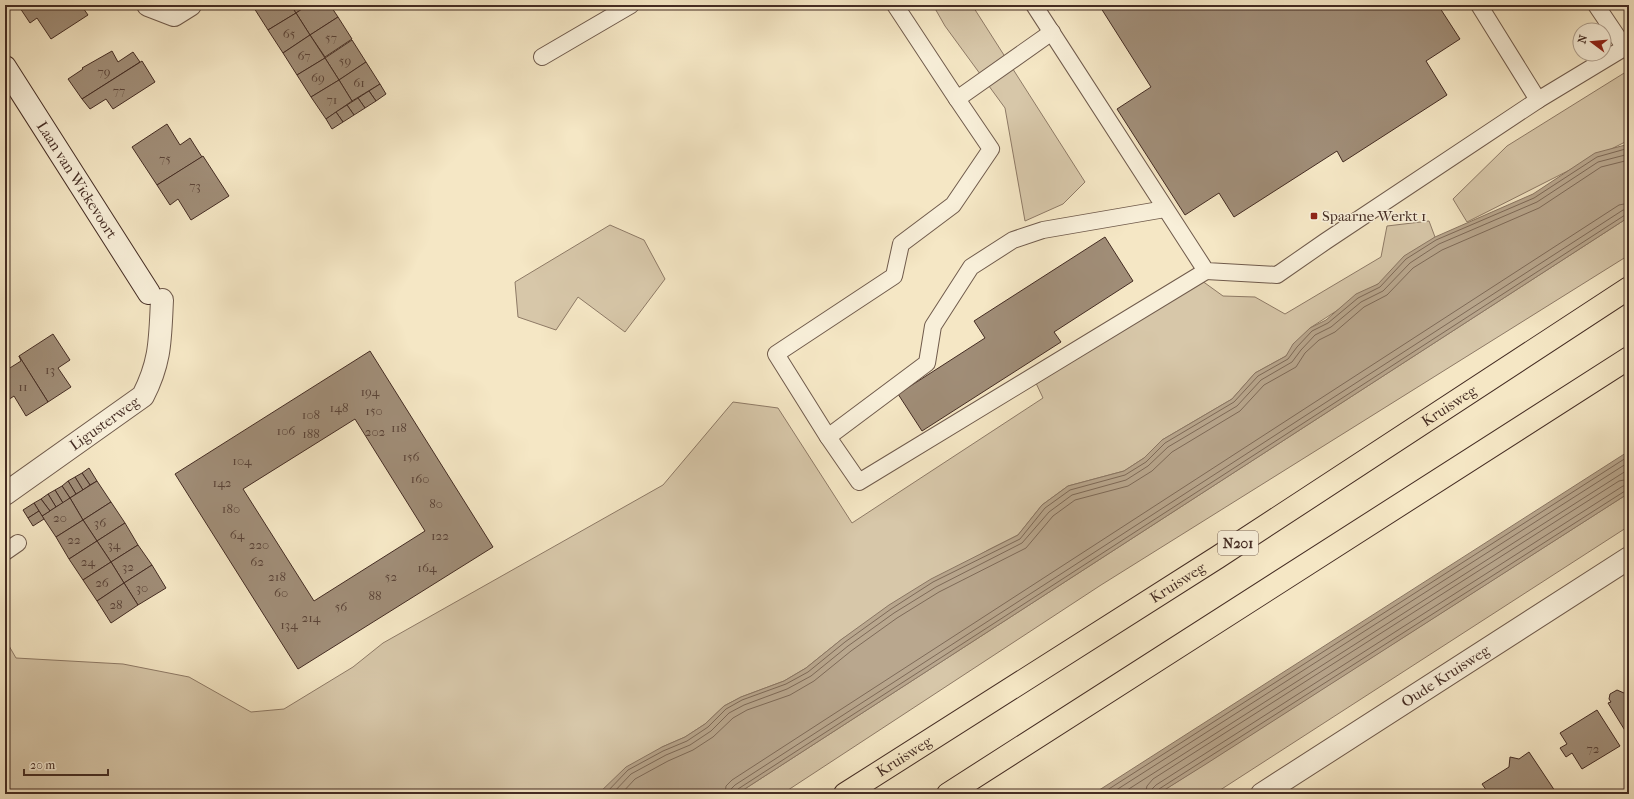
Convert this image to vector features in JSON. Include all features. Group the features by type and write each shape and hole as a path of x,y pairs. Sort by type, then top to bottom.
{"highway":[{"name":"Kruisweg","path":"844,794 1218,557 1629,288"},
{"path":"948,794 1629,358"}],"street":[{"path":"148,5 174,15 190,5"},
{"name":"Laan van Wickevoort","path":"5,67 155,297"},
{"name":"Ligusterweg","path":"5,494 142,396 153,376 160,348 155,297"},
{"name":"Oude Kruisweg","path":"1262,794 1629,558"}],"lane":[{"path":"542,57 631,5"},
{"path":"895,5 991,149 953,204 901,244 894,276 776,354 828,437 859,482 1206,271 1277,275 1538,100 1627,46 1596,5"},
{"path":"1034,5 1206,271"},
{"path":"1479,5 1538,100"},
{"path":"957,99 1052,32"},
{"path":"828,437 927,363 933,326 971,267 1013,240 1043,230 1165,209"},
{"path":"5,552 18,543"}],"shaded area":[{"path":"933,5 972,5 1085,182 1063,204 1025,221 1005,108 945,26"},
{"path":"1629,70 1629,140 1467,222 1453,199 1507,146"},
{"path":"1629,217 1629,255 1101,585 782,794 737,794"},
{"path":"1429,221 1435,237 1378,284 1310,328 1286,356 1255,373 1232,399 1162,440 1144,458 1124,471 1068,486 1042,505 1018,535 988,550 842,639 806,668 784,681 741,697 724,706 705,724 685,737 662,747 598,794 5,794 5,639 16,658 123,664 189,677 251,712 284,709 353,667 383,643 663,485 733,402 778,408 852,523 1043,398 1035,381 1198,278 1223,296 1255,297 1285,314 1381,257 1387,226"},
{"path":"610,225 644,240 665,279 625,332 578,297 556,330 518,317 515,282"},
{"path":"1629,493 1629,526 1214,794 1158,794"}],"water":[{"path":"1629,144 1629,217 737,794 598,794 626,767 662,747 685,737 705,724 724,706 741,697 784,681 806,668 842,639 889,605 931,579 1018,535 1042,505 1068,486 1124,471 1144,458 1162,440 1232,399 1255,373 1286,356 1293,344 1310,328 1326,320 1356,294 1378,284 1404,256 1435,237 1533,194 1595,153"},
{"path":"1629,451 1629,493 1206,764 1158,794 1093,794"}],"building":[{"path":"18,5 81,5 88,15 51,39 37,18 30,23"},
{"path":"260,5 291,5 296,13 268,30 254,8"},
{"path":"291,5 308,5 296,13"},
{"path":"308,5 330,5 338,17 310,35 296,13"},
{"path":"1051,5 1062,5 1054,10"},
{"path":"1099,5 1438,5 1460,39 1426,61 1447,95 1343,162 1337,151 1234,217 1219,193 1185,215 1117,109 1151,87"},
{"path":"296,13 310,35 283,53 268,30"},
{"path":"338,17 352,39 325,57 310,35"},
{"path":"310,35 325,58 297,75 283,53"},
{"path":"352,40 366,62 339,80 325,58"},
{"path":"112,51 118,62 133,52 140,62 82,99 68,79 83,69 82,68"},
{"path":"325,58 339,80 311,97 297,75"},
{"path":"142,61 155,82 113,109 106,99 90,109 82,99"},
{"path":"366,62 380,84 352,101 339,80"},
{"path":"339,80 352,101 326,119 311,97"},
{"path":"380,84 386,94 376,101 369,91"},
{"path":"369,91 376,101 365,108 358,98"},
{"path":"358,98 365,108 354,115 347,105"},
{"path":"347,105 354,115 343,122 336,112"},
{"path":"336,112 343,122 332,129 326,119"},
{"path":"167,124 180,145 190,138 202,157 157,185 132,147"},
{"path":"203,156 229,196 191,220 178,199 170,205 157,185"},
{"path":"1105,237 1133,281 1054,332 1061,342 922,431 898,394 985,338 974,321"},
{"path":"53,334 70,360 58,368 71,387 48,402 19,356"},
{"path":"370,351 493,547 298,669 175,474","holes":["355,419 425,531 314,601 243,489"]},
{"path":"19,356 48,402 26,416 14,396 5,402 5,371 21,361"},
{"path":"89,468 97,481 90,485 82,473"},
{"path":"82,473 90,485 83,490 75,477"},
{"path":"75,477 83,490 76,494 68,481"},
{"path":"68,481 76,494 70,498 62,486"},
{"path":"97,481 111,502 83,520 70,498"},
{"path":"62,486 70,498 63,503 55,490"},
{"path":"55,490 63,503 56,507 48,494"},
{"path":"48,494 56,507 50,511 41,499"},
{"path":"70,498 83,520 56,537 42,516"},
{"path":"41,499 50,511 42,516 34,503"},
{"path":"111,502 125,523 97,541 83,520"},
{"path":"34,503 39,511 28,518 23,510"},
{"path":"39,511 44,519 33,526 28,518"},
{"path":"83,520 97,541 69,559 56,537"},
{"path":"125,523 138,545 111,562 97,541"},
{"path":"97,541 111,562 83,580 69,559"},
{"path":"138,545 152,565 124,583 111,562"},
{"path":"111,562 124,583 97,601 83,580"},
{"path":"152,565 166,588 138,605 124,583"},
{"path":"124,583 138,605 111,623 97,601"},
{"path":"1629,682 1629,697 1626,692 1628,691 1626,688"},
{"path":"1617,690 1624,693 1626,692 1629,697 1629,737 1608,703 1611,702 1609,699 1610,694"},
{"path":"1597,710 1620,746 1582,769 1572,753 1566,757 1560,748 1567,744 1560,733"},
{"path":"1529,752 1557,794 1489,794 1482,784 1509,767 1510,757 1519,759"}],"place":[{"name":"Spaarne Werkt 1","path":"1314,216"}]}
